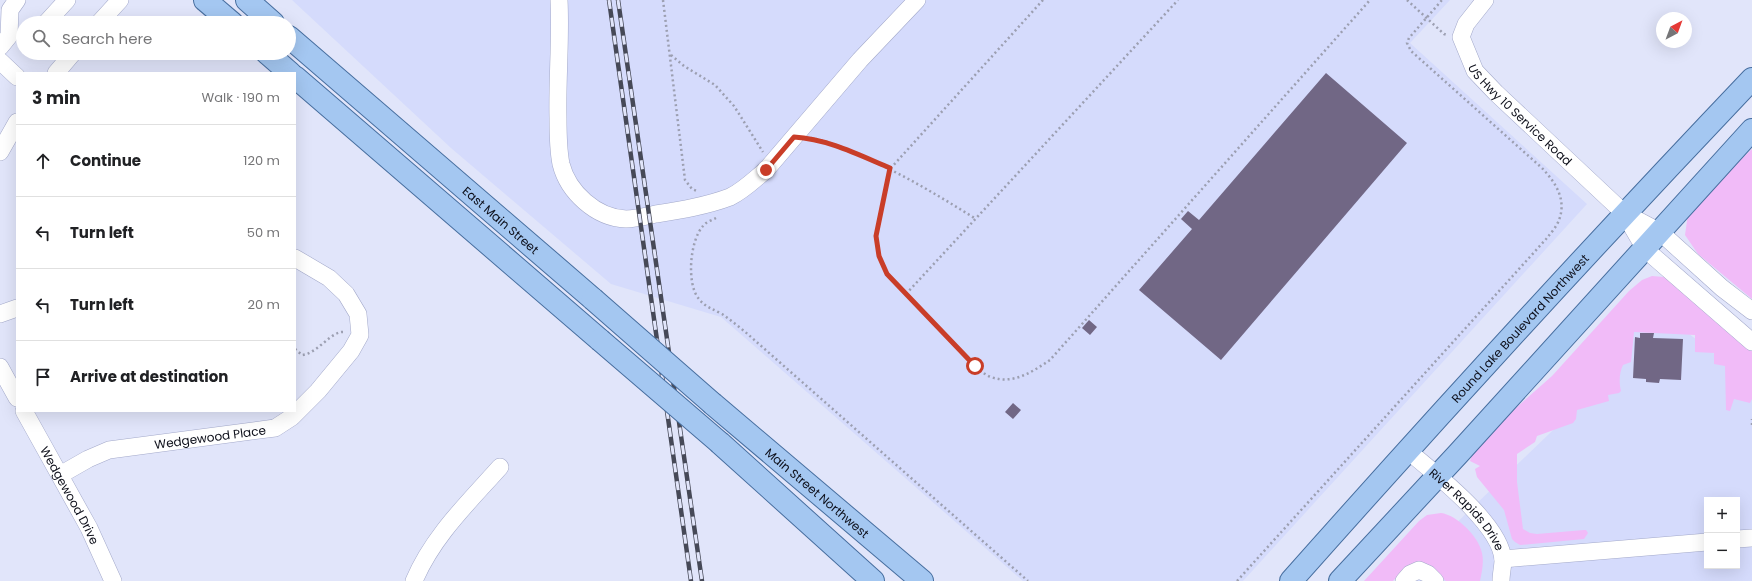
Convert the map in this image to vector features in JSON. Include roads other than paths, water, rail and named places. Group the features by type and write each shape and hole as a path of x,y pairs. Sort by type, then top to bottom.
{"main road":[{"path":"205,0 224,16"},
{"path":"247,0 265,16"},
{"name":"East Main Street","path":"296,43 713,404"},
{"path":"275,60 289,72"},
{"path":"296,79 720,443 873,581"},
{"name":"Round Lake Boulevard Northwest","path":"1291,581 1407,450 1624,213 1752,79"},
{"path":"1340,581 1437,477 1752,130"},
{"name":"Main Street Northwest","path":"713,404 922,581"}],"street":[{"path":"11,39 10,10 17,0"},
{"path":"52,16 67,0"},
{"path":"105,16 120,0"},
{"path":"559,0 558,104 561,164 570,184 583,201 598,211 610,216 627,219 691,208 731,196 752,182 770,165 860,60 917,0"},
{"name":"US Hwy 10 Service Road","path":"1485,0 1466,24 1461,37 1475,71 1496,93 1624,213"},
{"path":"57,72 67,60"},
{"path":"0,61 16,76"},
{"path":"0,152 16,124"},
{"path":"1624,213 1660,232 1722,288 1752,312"},
{"path":"1624,213 1645,249 1752,342"},
{"name":"Wedgewood Place","path":"60,475 88,459 109,450 275,428 292,418 318,391 351,351 360,334 358,314 346,294 329,278 296,259"},
{"path":"0,314 16,308"},
{"path":"0,367 16,396"},
{"name":"Wedgewood Drive","path":"25,412 89,528 113,581"},
{"name":"River Rapids Drive","path":"1407,450 1478,514 1495,536 1503,559 1501,581"},
{"path":"414,581 422,562 439,535 500,467"},
{"path":"1740,539 1752,538"},
{"path":"1503,559 1704,542"},
{"path":"1404,581 1410,574 1419,570 1428,574 1435,581"}],"railway":[{"path":"609,0 691,581"},
{"path":"618,0 702,581"}]}
